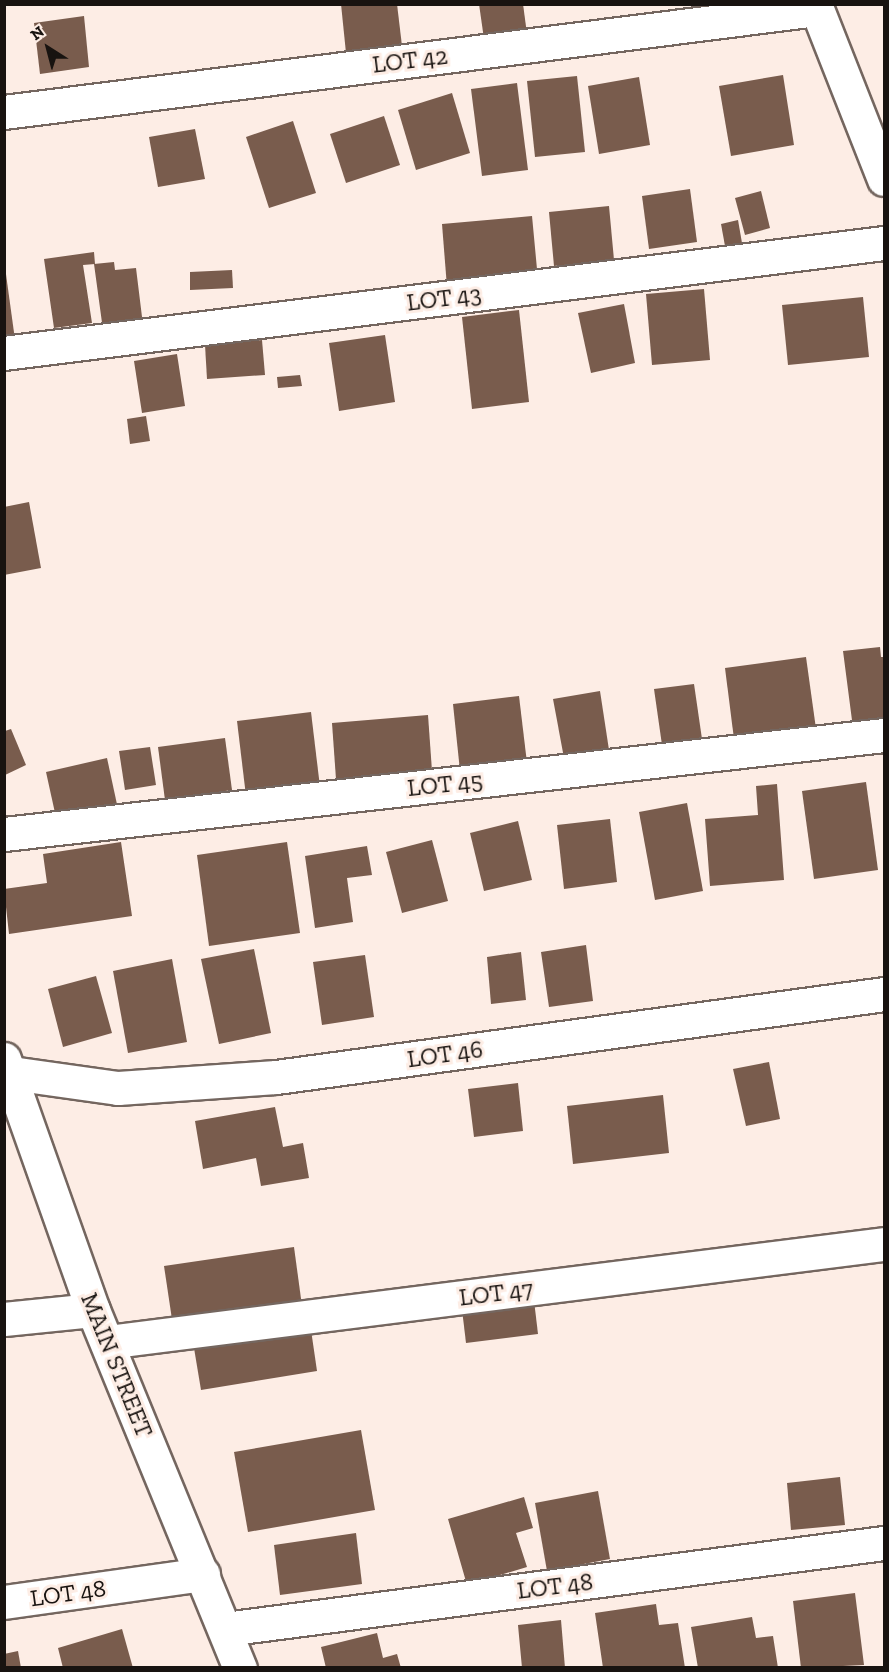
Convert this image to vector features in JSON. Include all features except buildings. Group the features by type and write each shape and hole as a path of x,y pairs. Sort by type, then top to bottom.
{"street":[{"name":"LOT 42","path":"4,112 816,7"},
{"path":"816,7 885,179"},
{"name":"LOT 43","path":"4,352 885,243"},
{"name":"LOT 45","path":"4,834 885,735"},
{"name":"LOT 46","path":"6,1067 118,1088 276,1077 885,994"},
{"name":"MAIN STREET","path":"6,1067 93,1310 240,1668"},
{"name":"LOT 47","path":"107,1342 885,1244"},
{"path":"4,1319 93,1310"},
{"name":"LOT 48","path":"225,1629 885,1543"},
{"name":"LOT 48","path":"4,1602 203,1574"}]}
